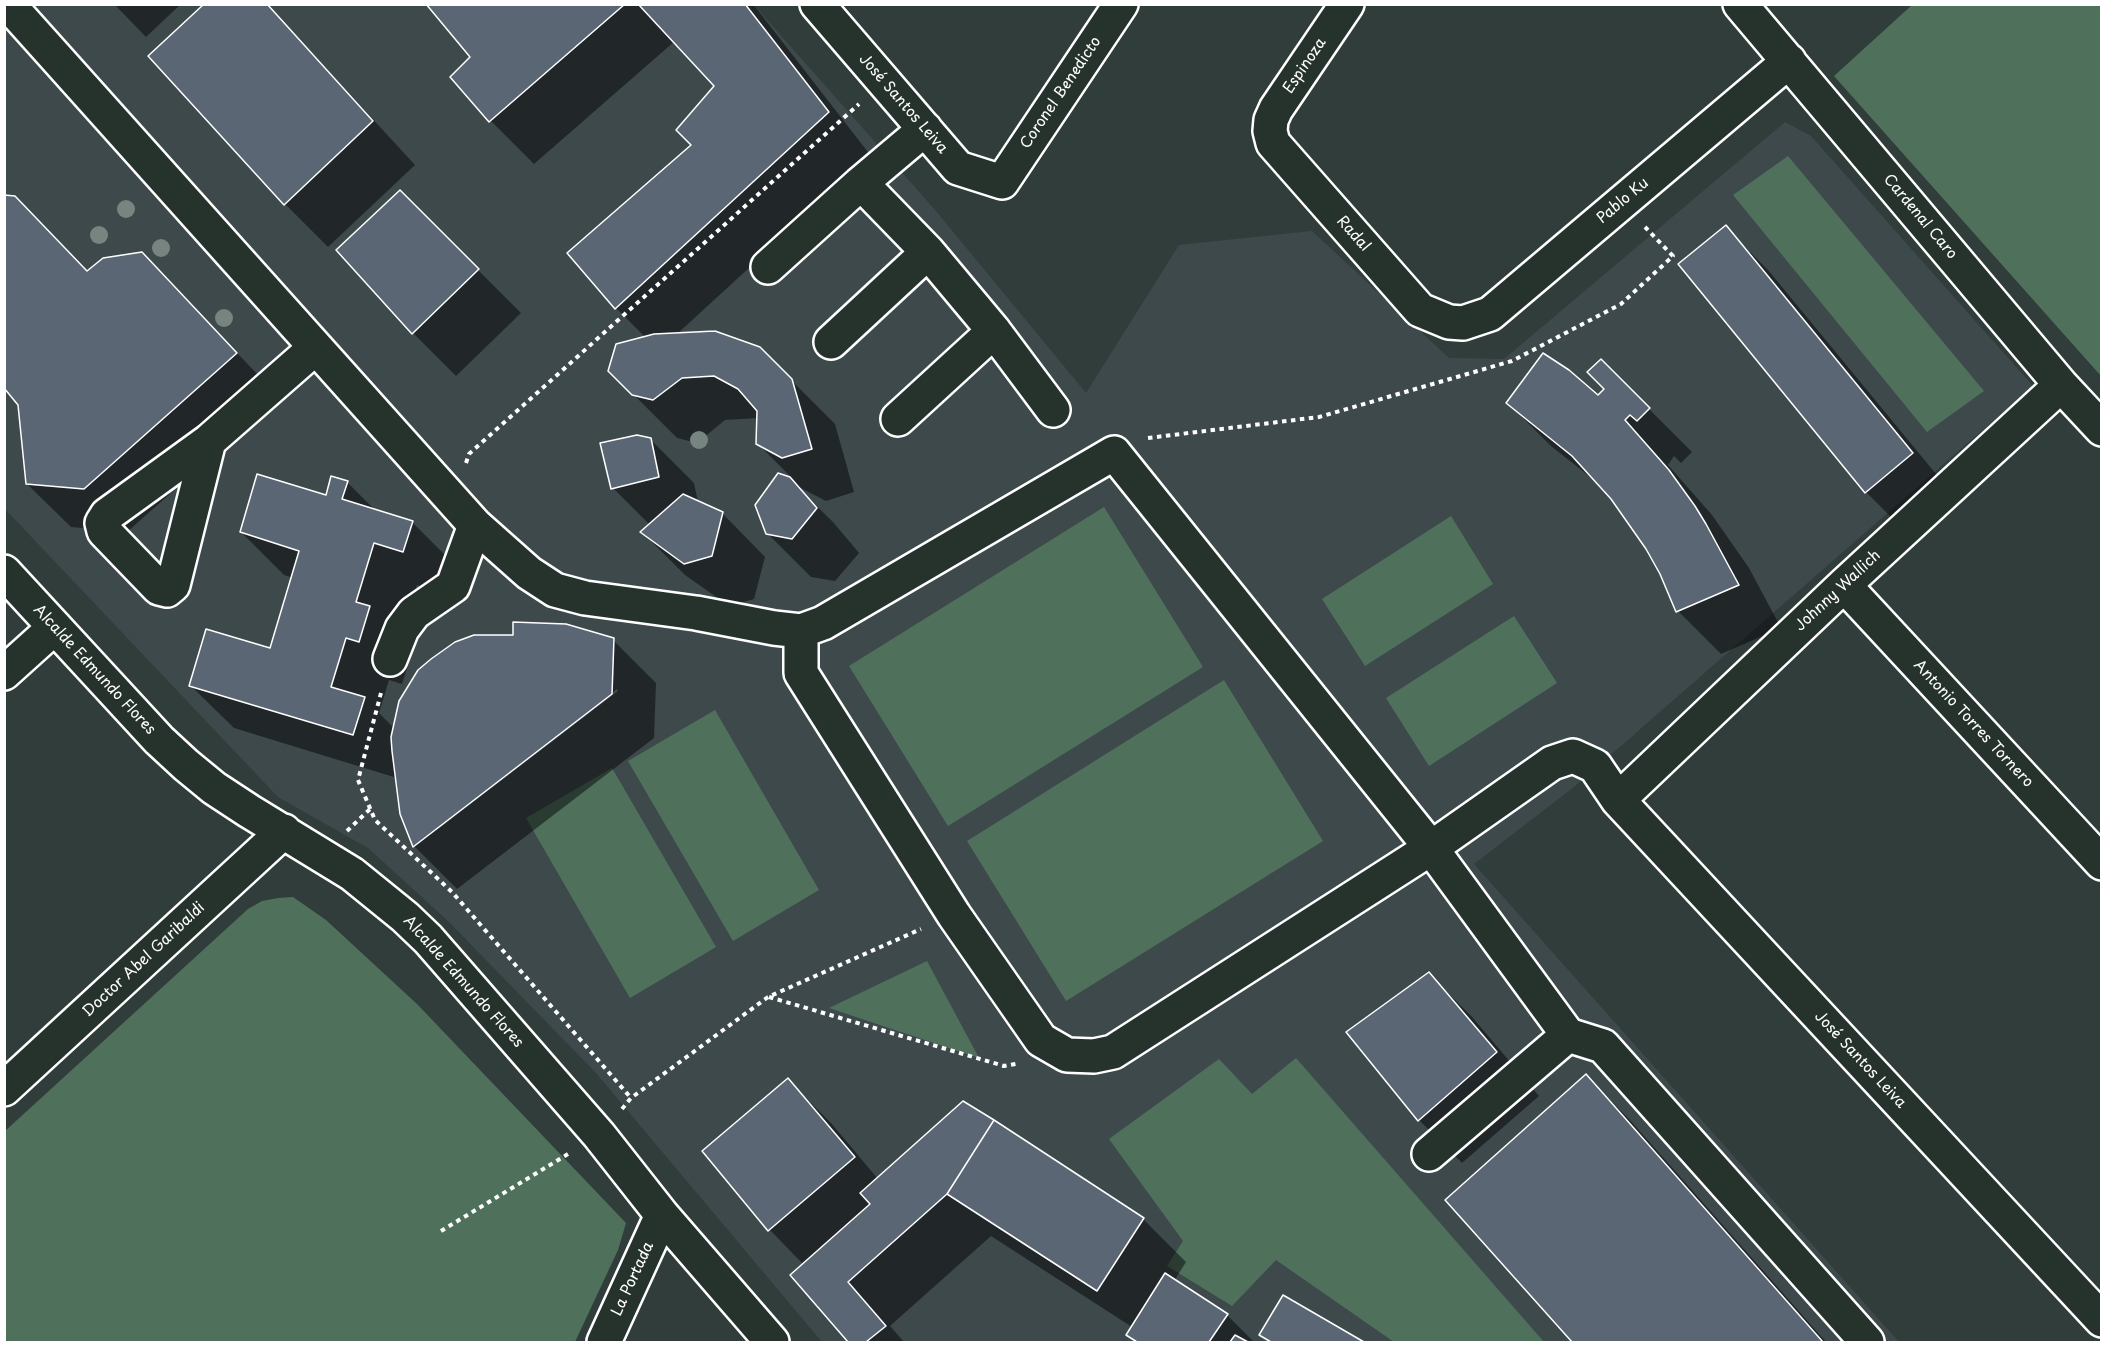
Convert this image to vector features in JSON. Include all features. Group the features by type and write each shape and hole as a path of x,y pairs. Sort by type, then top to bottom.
{"street":[{"path":"8,4 475,525 528,573 555,590 585,598 696,613 801,631 823,623 1114,453 1431,848 1568,1035 1603,1046 1867,1342"},
{"name":"José Santos Leiva","path":"818,4 958,168 1002,182"},
{"name":"Coronel Benedicto","path":"1002,182 1121,4"},
{"name":"Espinoza","path":"1270,131 1275,109 1347,4"},
{"name":"Cardenal Caro","path":"1740,4 2061,385 2102,429"},
{"name":"Pablo Ku","path":"1449,322 1463,322 1490,314 1789,61"},
{"path":"768,267 925,129"},
{"name":"Radal","path":"1270,131 1273,143 1281,153 1420,310 1449,322"},
{"path":"861,183 927,252 994,331 1053,410"},
{"path":"831,342 927,252"},
{"path":"898,419 994,331"},
{"path":"209,441 315,348"},
{"name":"Johnny Wallich","path":"1618,800 1844,585 2061,385"},
{"path":"390,659 402,629 414,613 453,586 475,525"},
{"name":"Alcalde Edmundo Flores","path":"4,572 159,740 186,765 223,794 352,874 405,916 457,970 599,1135 662,1215 772,1342"},
{"name":"Antonio Torres Tornero","path":"1844,585 2102,863"},
{"path":"4,673 55,627"},
{"path":"801,631 801,673 954,915 1041,1040 1067,1055"},
{"name":"José Santos Leiva","path":"1067,1055 1094,1056 1113,1052 1431,848 1552,763 1573,756 1595,766 1618,800 2102,1320"},
{"name":"Doctor Abel Garibaldi","path":"4,1089 284,831"},
{"path":"1429,1154 1568,1035"},
{"name":"La Portada","path":"604,1342 662,1215"}],"path":[{"path":"453,501 469,454 884,81"},
{"path":"1114,453 1144,438 1319,417 1512,361 1621,304 1673,256 1621,203"},
{"path":"390,659 358,780 375,820 452,892 631,1098"},
{"path":"441,1231 599,1135 631,1098 768,997 954,915"},
{"path":"768,997 1004,1066 1067,1055"}],"shaded area":[{"path":"5,5 754,5 936,211 1086,393 1179,245 1312,231 1449,358 1504,359 1785,122 1811,136 2033,386 1574,787 1474,864 1899,1342 822,1342 596,1073 448,921 368,848 278,797 5,509"}],"green space":[{"path":"1912,5 2101,5 2101,376 1834,76"},
{"path":"1788,156 1984,391 1927,432 1733,195"},
{"path":"1104,507 1203,667 948,826 849,666"},
{"path":"1451,516 1493,584 1365,666 1322,599"},
{"path":"1514,616 1557,683 1429,766 1386,698"},
{"path":"1224,680 1323,841 1066,1001 967,841"},
{"path":"715,710 819,890 733,941 628,761"},
{"path":"612,768 716,947 630,998 526,818"},
{"path":"293,897 326,920 417,1004 626,1223 618,1250 575,1342 5,1342 5,1131 248,909 262,901"},
{"path":"927,961 979,1058 829,1008"},
{"path":"1296,1058 1544,1342 1394,1342 1276,1260 1232,1306 1167,1266 1183,1241 1109,1139 1219,1059 1252,1094"}],"building":[{"path":"204,4 267,4 373,121 284,205 148,56"},
{"path":"426,4 625,4 489,122 450,77 470,57"},
{"path":"638,4 745,4 829,112 615,309 567,253 691,145 676,130 714,86"},
{"path":"400,190 479,269 412,334 336,250"},
{"path":"4,195 15,196 87,271 103,258 142,252 237,353 84,489 26,484 18,405 4,388"},
{"path":"1726,225 1913,453 1865,493 1678,264"},
{"path":"715,331 760,347 792,379 812,449 782,458 756,444 757,411 738,389 714,376 682,378 653,400 632,395 608,371 616,344 654,334"},
{"path":"1543,353 1569,370 1598,395 1604,389 1587,372 1601,359 1650,408 1637,421 1630,415 1625,420 1669,470 1695,506 1739,585 1676,612 1660,574 1646,549 1611,499 1572,456 1506,403"},
{"path":"637,435 651,438 659,477 611,489 600,443"},
{"path":"778,473 790,477 817,508 792,539 766,534 755,505"},
{"path":"257,474 326,495 331,476 348,481 342,499 413,521 403,552 374,543 356,602 370,606 359,642 346,638 331,687 365,697 353,735 189,686 206,629 270,648 299,551 240,532"},
{"path":"683,494 723,512 712,556 684,564 640,532"},
{"path":"513,622 566,624 614,638 612,694 413,847 400,814 392,751 391,737 399,701 418,670 455,642 474,635 513,635"},
{"path":"1429,972 1497,1052 1418,1121 1346,1032"},
{"path":"1586,1074 1823,1342 1572,1342 1445,1200"},
{"path":"788,1078 855,1157 768,1231 702,1151"},
{"path":"963,1101 994,1120 947,1194 848,1282 886,1326 866,1342 848,1342 790,1275 870,1204 860,1193"},
{"path":"994,1120 1144,1218 1097,1291 947,1194"},
{"path":"1165,1273 1228,1314 1209,1342 1137,1342 1126,1335"},
{"path":"1283,1295 1364,1342 1271,1342 1259,1335"},
{"path":"1235,1335 1248,1342 1230,1342"}]}
